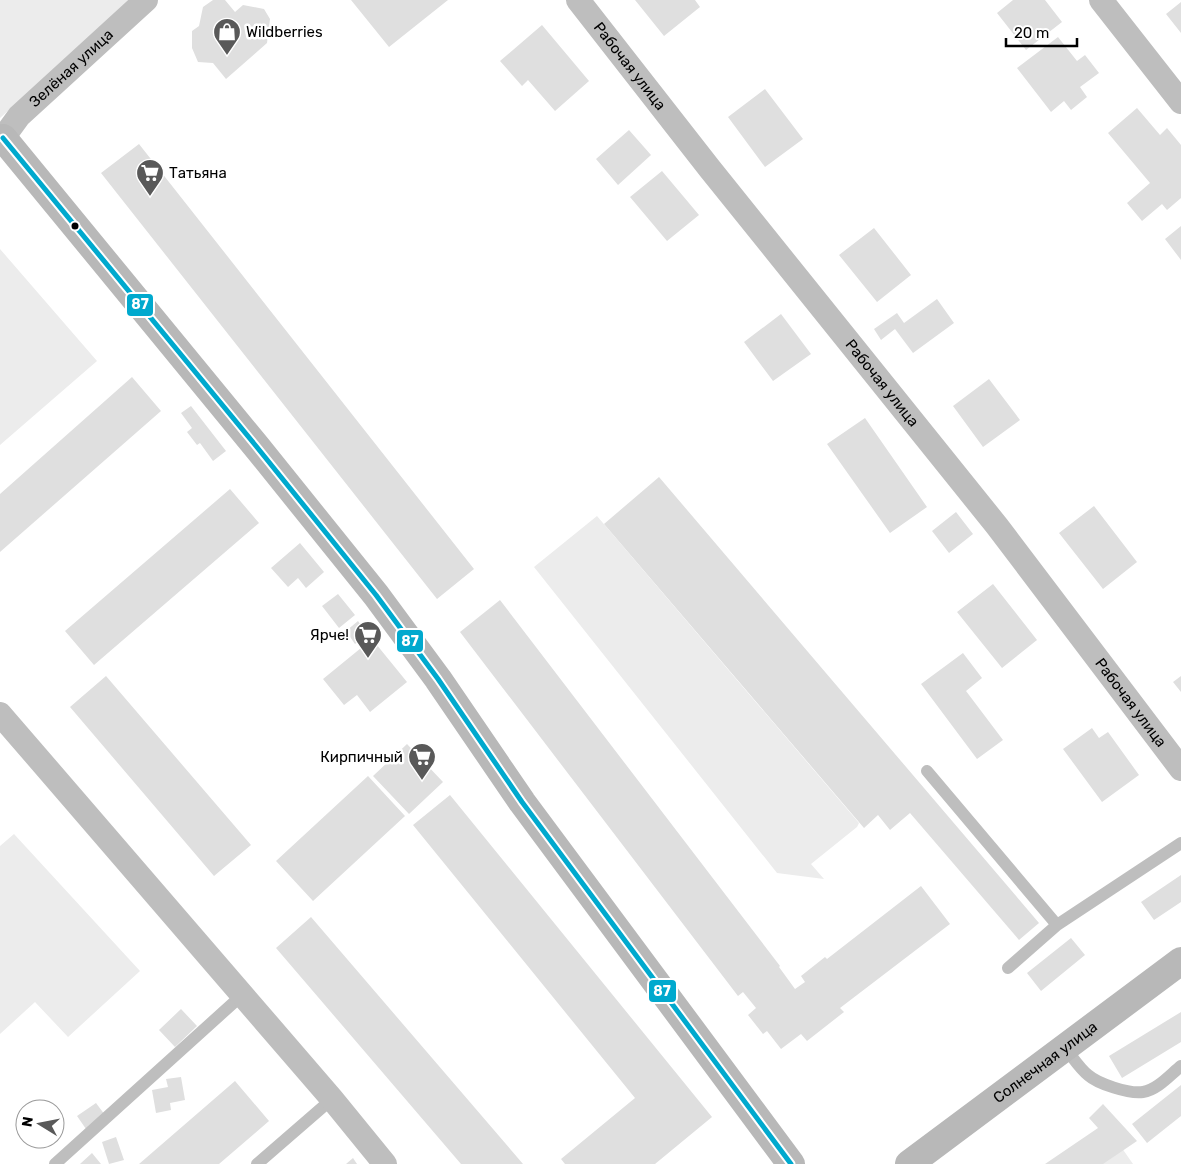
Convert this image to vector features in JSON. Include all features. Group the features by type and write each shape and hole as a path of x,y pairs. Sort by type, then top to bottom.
{"street":[{"name":"Зелёная улица","path":"1,139 18,116 146,0"},
{"name":"Рабочая улица","path":"578,0 710,169 997,526 1181,769"},
{"path":"1101,0 1181,102"},
{"path":"1,139 188,363 376,595 438,679 522,802 791,1164"},
{"path":"0,714 241,996 332,1099 385,1164"},
{"name":"Солнечная улица","path":"909,1164 1181,961"}],"lane":[{"path":"927,771 1057,925"},
{"path":"1008,968 1057,925 1181,843"},
{"path":"55,1164 241,996"},
{"path":"1065,1048 1088,1075 1108,1086 1127,1090 1142,1092 1155,1087 1181,1066"},
{"path":"257,1164 332,1099"}],"shaded area":[{"path":"0,0 132,0 0,118"},
{"path":"0,249 97,361 0,445"},
{"path":"597,516 859,823 857,827 811,864 824,879 777,873 534,567"},
{"path":"14,834 140,971 68,1037 35,1002 0,1034 0,846"},
{"path":"1117,1141 1133,1164 1086,1164"}],"building":[{"path":"213,0 225,0 235,12 243,5 264,9 270,19 267,43 226,79 213,63 198,62 192,48 192,31 199,26 203,7"},
{"path":"351,0 448,0 389,47"},
{"path":"635,0 695,0 700,7 664,36"},
{"path":"1013,0 1045,0 1062,22 1026,50 997,13"},
{"path":"1181,2 1181,33 1166,14"},
{"path":"542,25 589,81 555,111 528,80 522,86 500,61"},
{"path":"1058,37 1077,61 1085,55 1099,73 1080,87 1087,97 1071,110 1064,101 1051,112 1017,68"},
{"path":"765,89 803,139 765,167 728,117"},
{"path":"1137,108 1160,135 1167,128 1181,145 1181,198 1167,210 1162,204 1142,221 1127,203 1150,183 1108,133"},
{"path":"629,130 651,155 618,185 596,159"},
{"path":"139,144 474,569 437,599 101,173"},
{"path":"662,171 699,215 667,241 630,197"},
{"path":"1181,226 1181,260 1165,239"},
{"path":"874,228 911,275 877,302 839,255"},
{"path":"937,299 954,323 913,353 895,329 881,340 874,329 897,313 904,323"},
{"path":"781,314 811,354 773,381 744,342"},
{"path":"132,377 161,411 0,552 0,494"},
{"path":"989,379 1020,420 983,447 953,406"},
{"path":"191,406 226,451 213,461 200,443 197,445 187,432 192,428 181,413"},
{"path":"865,418 927,507 890,533 827,444"},
{"path":"659,477 1039,923 1019,940 910,813 890,830 878,815 864,828 604,524"},
{"path":"230,489 259,523 94,665 65,631"},
{"path":"1094,506 1137,562 1103,589 1059,533"},
{"path":"956,512 973,534 949,553 932,531"},
{"path":"300,543 324,572 306,588 298,578 288,587 271,568"},
{"path":"993,584 1037,640 1002,668 957,612"},
{"path":"338,594 355,615 339,628 322,606"},
{"path":"500,600 780,966 795,989 805,982 801,976 825,957 827,959 921,886 950,924 840,1008 844,1012 807,1041 801,1034 781,1049 767,1031 763,1034 748,1015 756,1008 743,992 738,996 460,632"},
{"path":"358,621 367,634 355,644 346,631"},
{"name":"Ярче!","path":"372,639 407,682 370,712 357,695 344,705 323,679"},
{"path":"963,653 982,678 966,691 1003,740 977,759 921,684"},
{"path":"106,676 251,845 214,876 70,707"},
{"path":"1181,676 1181,692 1173,682"},
{"path":"1092,728 1099,738 1108,732 1139,775 1102,802 1063,749"},
{"path":"407,744 443,782 409,814 373,776"},
{"path":"368,776 405,816 313,901 276,861"},
{"path":"450,795 712,1117 655,1164 565,1164 561,1159 635,1098 413,825"},
{"path":"1181,875 1181,902 1154,920 1141,902"},
{"path":"311,917 523,1164 461,1164 276,948"},
{"path":"1071,938 1085,955 1041,991 1027,973"},
{"path":"181,1009 197,1026 175,1047 159,1030"},
{"path":"1181,1012 1181,1042 1122,1078 1109,1056"},
{"path":"181,1077 185,1100 170,1103 171,1110 156,1113 152,1090 168,1087 166,1079"},
{"path":"235,1081 269,1121 219,1164 139,1164"},
{"path":"1181,1085 1181,1116 1147,1143 1132,1124"},
{"path":"96,1103 105,1115 86,1129 77,1116"},
{"path":"1103,1104 1137,1141 1103,1164 1045,1164 1098,1128 1089,1118"},
{"path":"116,1137 124,1160 109,1164 102,1142"},
{"path":"92,1153 101,1164 80,1164"},
{"path":"353,1158 357,1164 346,1164"}],"transit line":[{"name":"87","path":"3,138 376,595 438,679 522,802 791,1164"}],"place":[{"name":"Wildberries","path":"227,56"},
{"name":"Татьяна","path":"150,197"},
{"name":"Ярче!","path":"368,659"},
{"name":"Кирпичный","path":"422,781"}]}
